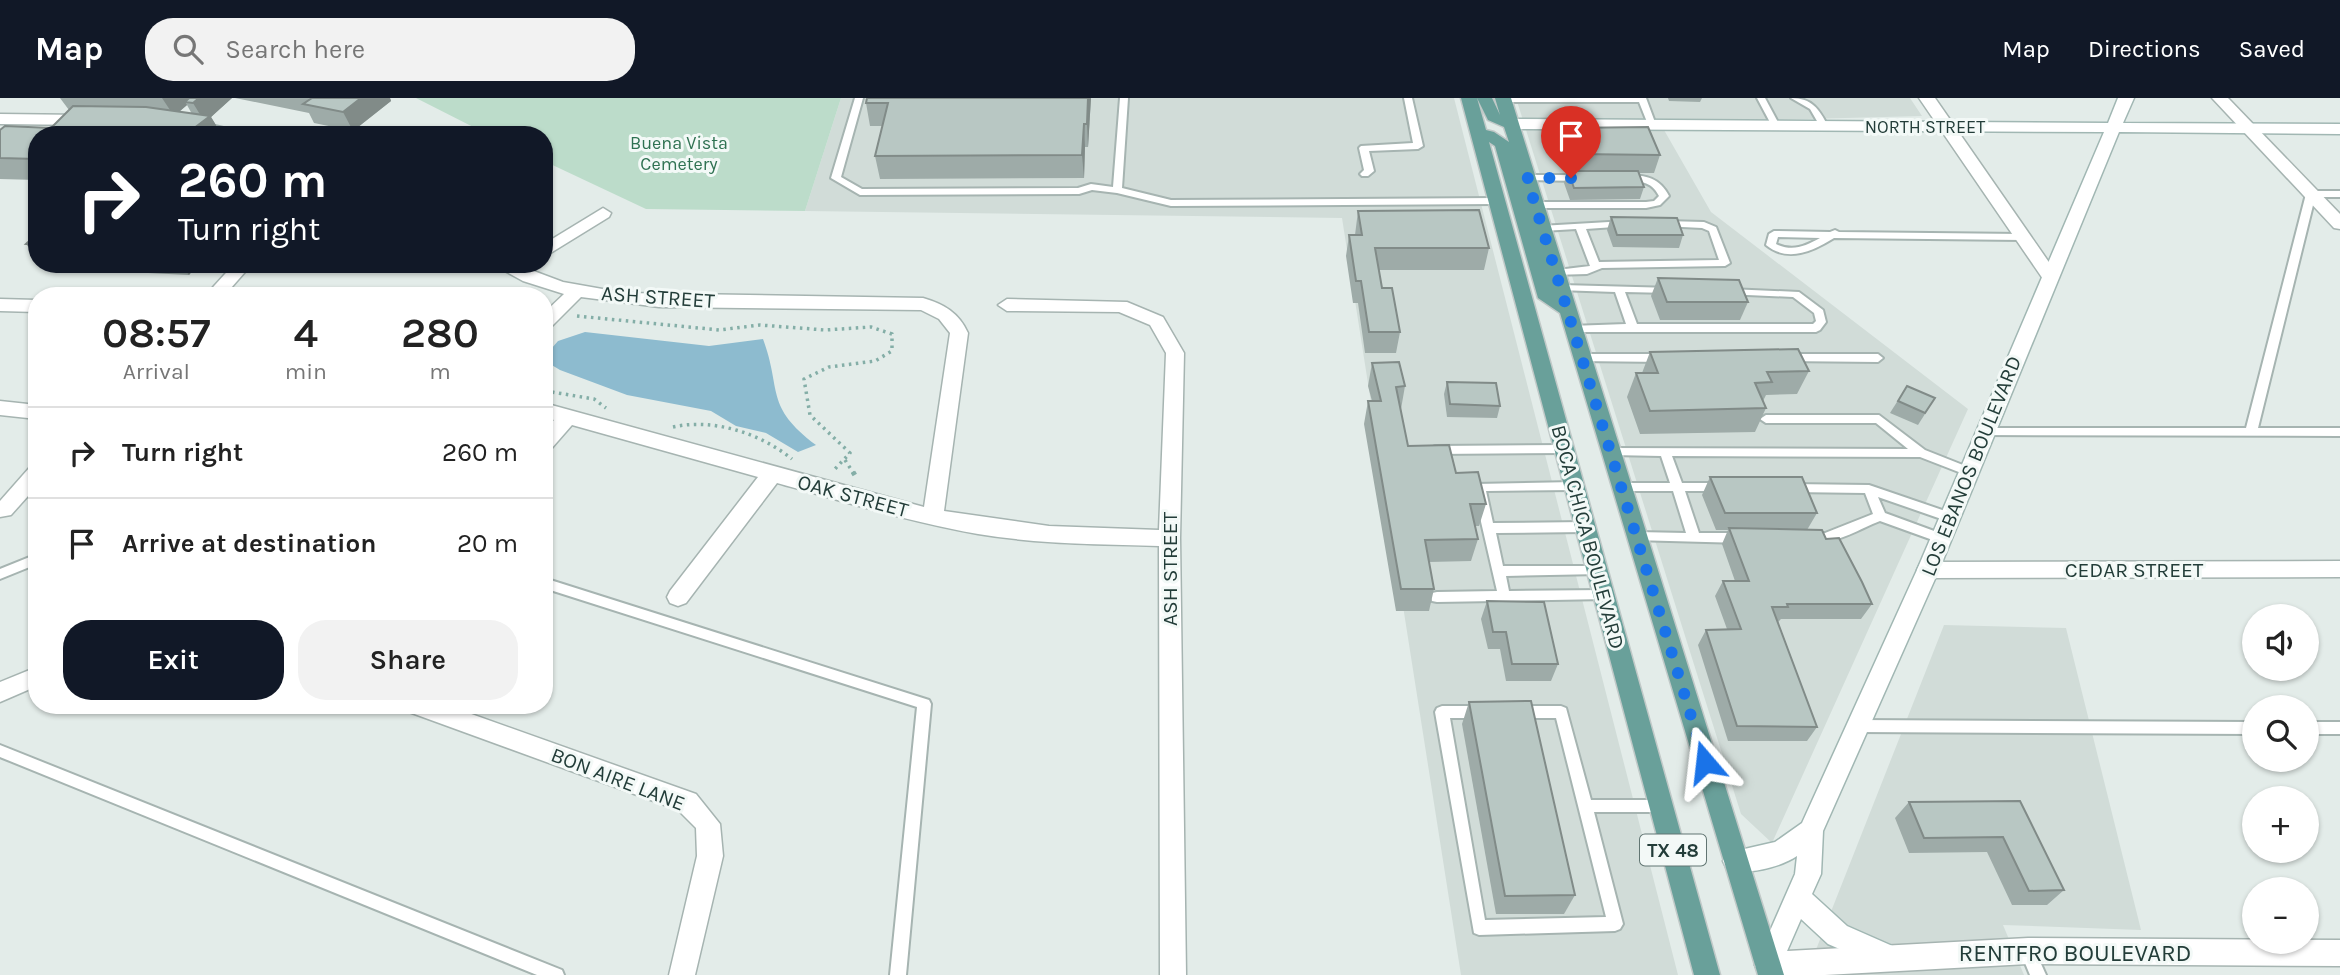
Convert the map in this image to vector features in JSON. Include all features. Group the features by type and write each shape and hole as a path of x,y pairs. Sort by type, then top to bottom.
{"main road":[{"name":"BOCA CHICA BOULEVARD","path":"1469,98 1707,975"},
{"name":"BOCA CHICA BOULEVARD","path":"1497,98 1510,124 1543,228 1770,970"},
{"path":"1479,135 1489,135 1502,144 1547,298 1571,319"}],"street":[{"path":"1927,98 2049,275"},
{"name":"LOS EBANOS BOULEVARD","path":"1770,970 1808,874 1811,831 1928,570 2049,275 2126,98"},
{"path":"2220,98 2340,224"},
{"path":"191,126 175,123 200,106"},
{"path":"0,119 97,120"},
{"name":"NORTH STREET","path":"1510,124 2340,129"},
{"path":"553,245 603,213"},
{"path":"222,287 236,273"},
{"name":"ASH STREET","path":"530,273 578,290 635,299 923,304 945,312 954,321 959,333 933,517"},
{"path":"553,315 578,290"},
{"path":"0,305 28,306"},
{"name":"ASH STREET","path":"1007,305 1121,306 1157,321 1175,353 1169,538 1173,975"},
{"path":"0,408 28,411"},
{"name":"OAK STREET","path":"553,413 933,517 1049,534 1169,538"},
{"path":"553,434 568,417"},
{"path":"678,597 772,474"},
{"path":"4,510 28,482"},
{"name":"CEDAR STREET","path":"1928,570 2340,569"},
{"path":"0,692 28,680"},
{"name":"BON AIRE LANE","path":"442,714 687,802 708,824 710,856 682,975"},
{"path":"1736,861 1780,853 1811,831"},
{"path":"1798,897 1817,921 1839,939 1888,957"},
{"name":"RENTFRO BOULEVARD","path":"1770,970 1888,957 2033,963 2340,953"}],"lane":[{"path":"859,98 836,178 860,192 1079,191 1091,187 1117,190 1171,203 1496,201"},
{"path":"1117,190 1124,98"},
{"path":"1365,174 1369,171 1364,148 1418,146 1408,98"},
{"path":"1497,98 1643,98 1652,125"},
{"path":"1760,98 1776,126"},
{"path":"1795,98 1813,107 1824,127"},
{"path":"1527,178 1588,178"},
{"path":"1535,205 1646,205 1657,203 1664,196 1660,187 1652,181 1616,178"},
{"path":"2251,432 2311,194 2340,194"},
{"path":"1543,228 1581,229 1594,224 1635,224"},
{"path":"1559,281 1595,266 1725,263 1713,229 1704,225 1649,224"},
{"path":"1581,229 1595,266"},
{"path":"1835,233 1798,253 1784,253 1771,245 1770,238 1774,234 1835,233 2022,237"},
{"path":"1559,281 1619,289 1686,291"},
{"path":"1619,289 1633,328"},
{"path":"1571,319 1633,328 1816,328 1821,322 1819,312 1794,293 1713,291"},
{"path":"1582,358 1672,358"},
{"path":"1768,358 1878,358"},
{"path":"1766,419 1879,419 1921,453 1969,472"},
{"path":"1985,432 2340,432"},
{"path":"1424,450 1564,449"},
{"path":"1611,451 1921,453"},
{"path":"1665,451 1694,537"},
{"path":"1504,596 1479,487 1574,486"},
{"path":"1622,487 1732,488"},
{"path":"1773,488 1869,489 1950,517"},
{"path":"1869,489 1880,516"},
{"path":"1800,538 1826,538 1880,516 1941,538"},
{"path":"1488,528 1585,527"},
{"path":"1637,537 1760,538"},
{"path":"0,574 28,563"},
{"path":"1498,571 1597,571"},
{"path":"553,586 924,704 898,975"},
{"path":"1437,597 1604,595"},
{"path":"1442,712 1561,712 1585,806 1615,924 1479,928 1442,712"},
{"path":"1857,726 2242,728"},
{"path":"2319,728 2340,729"},
{"path":"0,751 556,975"},
{"path":"1585,806 1661,806"}],"path":[{"path":"571,316 719,330 760,325 825,330 871,327 892,334 892,351 875,361 829,368 804,379 803,404 816,424 850,453 837,470 824,475"},
{"path":"553,392 594,399 615,415"},
{"path":"660,428 701,423 728,428 784,452 798,465"}],"shaded area":[{"path":"841,98 1454,98 1678,975 1461,975 1342,218 805,211"},
{"path":"1516,98 1910,98 1922,116 1660,123 1711,212 1968,409 1772,843 1741,814"},
{"path":"1944,625 2066,628 2141,930 2003,925 2024,975 1806,975"}],"green space":[{"name":"Buena Vista Cemetery","path":"416,98 841,98 805,211 646,209 553,165 553,126 471,126"}],"water":[{"path":"585,332 709,346 763,339 781,408 788,419 816,445 798,452 766,433 736,426 711,411 627,395 560,370 553,366 553,347 558,341"}],"building":[{"path":"189,98 199,98 193,103 185,102"},
{"path":"312,98 361,98 343,112 303,104"},
{"path":"867,98 1088,98 1082,155 875,156 888,103 866,103"},
{"path":"73,106 146,107 210,116 197,126 53,126"},
{"path":"5,126 28,127 28,159 0,158 0,130"},
{"path":"1648,127 1660,155 1576,154 1566,128"},
{"path":"1568,171 1638,171 1644,187 1574,188"},
{"path":"1479,210 1489,248 1375,248 1382,288 1392,288 1400,332 1369,332 1361,281 1356,281 1349,235 1362,235 1358,211"},
{"path":"1611,217 1677,218 1683,235 1617,235"},
{"path":"1658,278 1739,280 1748,302 1667,302"},
{"path":"1798,349 1809,371 1767,372 1772,382 1755,383 1766,408 1650,411 1636,373 1658,373 1650,352"},
{"path":"1399,362 1405,386 1396,387 1408,446 1449,445 1456,473 1478,472 1486,504 1470,504 1478,539 1425,540 1434,589 1401,589 1368,401 1381,401 1372,363"},
{"path":"1447,382 1496,383 1500,406 1450,404"},
{"path":"1907,386 1935,398 1925,413 1898,401"},
{"path":"1710,477 1802,477 1817,513 1725,513"},
{"path":"1729,528 1822,530 1826,539 1839,538 1872,604 1787,604 1788,607 1772,607 1817,727 1737,726 1706,630 1741,629 1723,581 1749,581"},
{"path":"1487,601 1544,602 1558,664 1512,664 1506,632 1493,632"},
{"path":"1531,701 1575,895 1505,896 1469,702"},
{"path":"2020,801 2064,890 2029,891 2003,837 1924,838 1909,802"}],"route":[{"path":"1571,178 1527,178 1705,762"}]}
